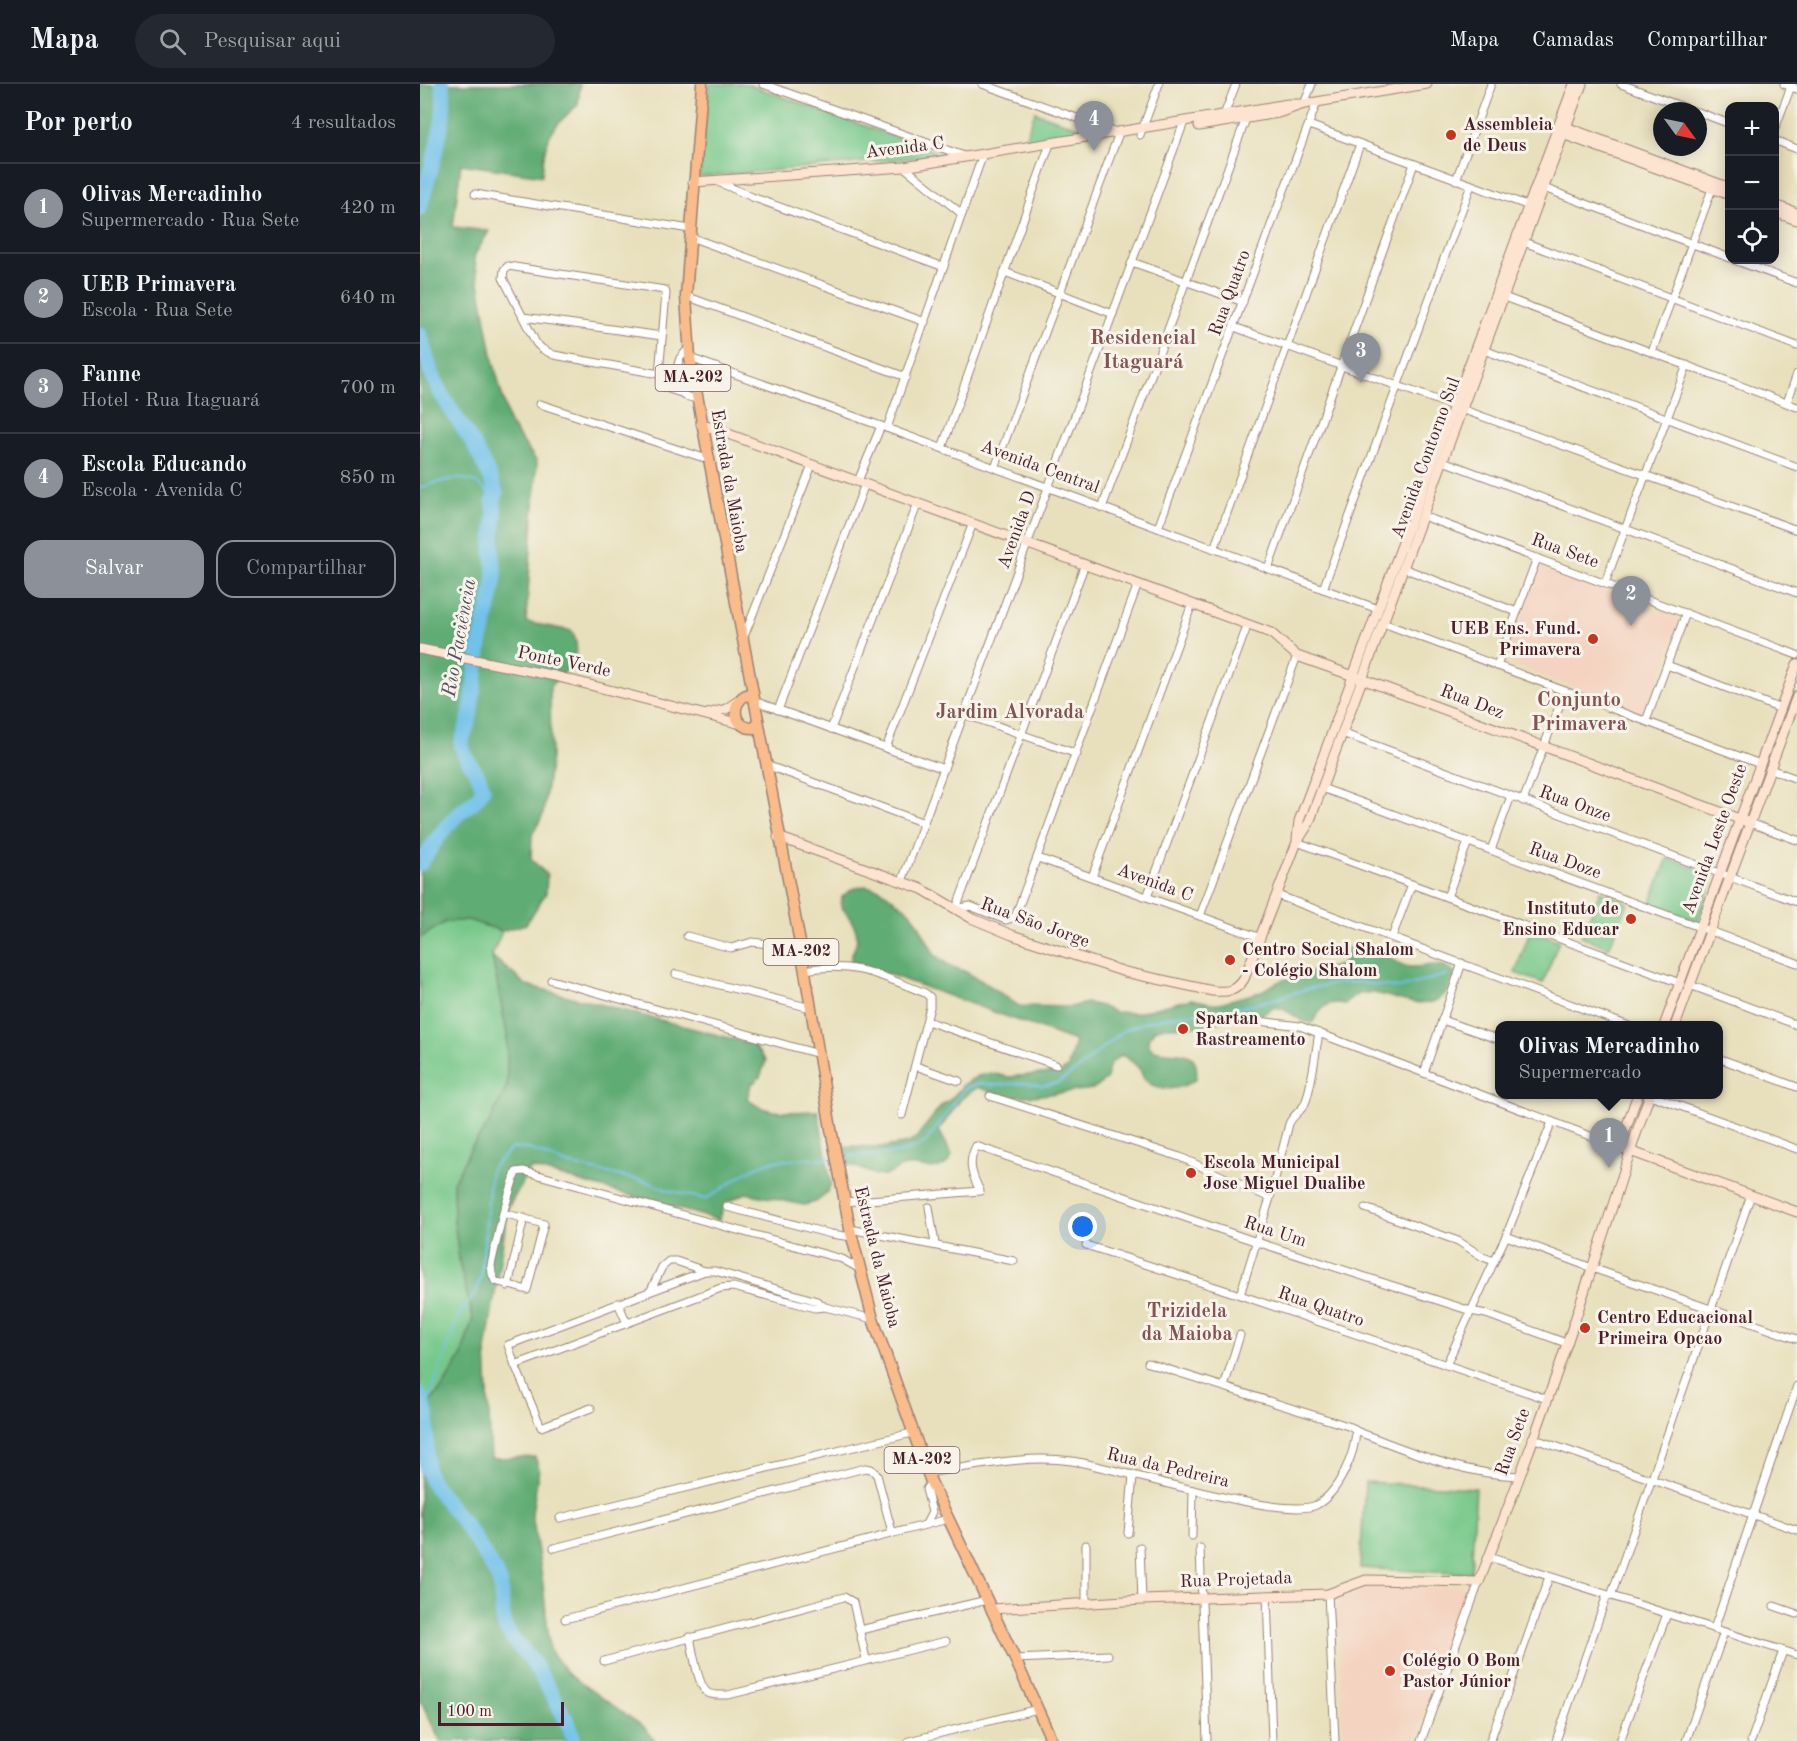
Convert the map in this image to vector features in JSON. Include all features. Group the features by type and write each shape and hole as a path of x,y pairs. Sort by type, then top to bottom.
{"main road":[{"name":"Estrada da Maioba","path":"702,84 686,296 689,353 753,699"},
{"name":"Estrada da Maioba","path":"739,700 747,667"},
{"path":"739,700 746,696 753,699"},
{"name":"MA-202","path":"753,699 758,724"},
{"name":"MA-202","path":"739,700 735,714 743,726"},
{"name":"Estrada da Maioba","path":"758,724 801,948 836,1158 851,1233 873,1319 929,1478 1052,1741"},
{"path":"743,726 754,728 758,724"},
{"name":"Estrada da Maioba","path":"743,726 754,736 763,752"}],"street":[{"path":"763,84 967,157"},
{"path":"982,84 1119,133 995,468"},
{"path":"1141,132 1159,84"},
{"path":"1224,115 1236,84"},
{"path":"1304,104 1312,84"},
{"name":"Avenida C","path":"693,182 904,167 1247,115 1288,104 1317,102 1385,88 1427,84"},
{"path":"1456,180 1491,84"},
{"name":"Avenida Contorno Sul","path":"1297,842 1299,821 1358,677 1383,623 1443,461 1458,408 1484,350 1544,188 1574,84"},
{"name":"Avenida Contorno Sul","path":"1261,938 1297,842 1309,823 1322,788 1342,733 1378,609 1458,408 1529,206 1582,84"},
{"path":"1621,84 1669,102"},
{"path":"1779,118 1791,86"},
{"name":"Rua Quatro","path":"1158,528 1317,102"},
{"name":"Avenida C","path":"1183,125 1224,115 1247,115"},
{"path":"1102,508 1247,115"},
{"path":"1707,116 1725,122"},
{"name":"Avenida D","path":"902,881 1183,125"},
{"path":"1309,125 1529,206"},
{"path":"1562,130 1725,186"},
{"path":"1562,130 1725,193"},
{"path":"1779,142 1797,149"},
{"path":"942,448 1050,144"},
{"path":"1214,549 1360,144"},
{"path":"778,710 861,482 906,376 983,154"},
{"path":"1268,569 1414,164"},
{"path":"904,167 962,214"},
{"path":"742,179 744,189 752,198"},
{"path":"715,181 752,198 944,267"},
{"path":"1323,589 1471,185"},
{"path":"1544,188 1725,256"},
{"path":"1652,352 1712,189"},
{"path":"475,194 690,233 925,322"},
{"path":"1779,207 1797,213"},
{"path":"1779,214 1797,220"},
{"path":"1524,242 1797,346"},
{"path":"1132,262 1243,302"},
{"path":"1745,264 1797,283"},
{"path":"680,378 659,374 554,355 542,349 536,343 503,278 504,270 508,266 665,290 659,374 666,388 697,399"},
{"path":"1005,272 1113,314"},
{"path":"686,296 906,376"},
{"path":"1504,297 1797,407"},
{"path":"523,317 662,336"},
{"path":"1234,327 1797,530"},
{"path":"1484,350 1797,467"},
{"path":"684,394 679,362 689,353"},
{"name":"Avenida Central","path":"689,353 1378,609"},
{"path":"1605,583 1687,365"},
{"path":"1787,403 1797,374"},
{"path":"540,404 708,459"},
{"path":"701,424 1248,624 1276,636 1296,656 1358,677"},
{"path":"1443,461 1797,593"},
{"path":"742,641 812,465"},
{"path":"831,729 918,503"},
{"name":"Rua Sete","path":"1423,516 1797,655"},
{"path":"886,748 973,524"},
{"path":"1497,666 1537,558"},
{"path":"956,909 1084,564"},
{"path":"1403,568 1517,612"},
{"path":"956,909 965,906 975,907 1006,920 1015,918 1138,584"},
{"path":"1092,878 1192,604"},
{"path":"1646,722 1686,613"},
{"path":"1383,623 1760,764"},
{"path":"1147,897 1248,624"},
{"name":"Ponte Verde","path":"420,649 555,676 743,726"},
{"path":"1200,916 1296,656"},
{"name":"Avenida Leste Oeste","path":"1666,1021 1797,664"},
{"path":"1667,665 1780,709"},
{"name":"Rua Dez","path":"1358,677 1750,823"},
{"path":"1523,801 1565,691"},
{"name":"Avenida Leste Oeste","path":"1677,1021 1770,769 1794,714 1797,696"},
{"path":"753,699 944,769"},
{"name":"Ponte Verde","path":"699,714 722,711 739,700"},
{"path":"964,714 1077,754"},
{"name":"Rua Onze","path":"1342,733 1797,902"},
{"path":"765,765 924,823"},
{"path":"1770,769 1797,779"},
{"name":"Rua Doze","path":"1322,788 1797,963"},
{"path":"1491,850 1511,796"},
{"path":"1750,823 1797,840"},
{"name":"Rua São Jorge","path":"778,837 902,881 937,897 971,918 1012,935 1125,972 1213,991 1234,990 1241,984 1261,938"},
{"path":"1297,842 1680,983"},
{"path":"1447,897 1468,842"},
{"name":"Avenida C","path":"1038,858 1261,938"},
{"path":"1392,938 1412,884"},
{"path":"1277,895 1616,1021"},
{"path":"687,936 731,948 752,942 801,948"},
{"path":"1424,1073 1462,963"},
{"path":"804,970 822,966 853,968 876,973 925,993 931,1000 903,1115"},
{"path":"676,974 811,1008"},
{"path":"551,980 819,1054"},
{"path":"1690,985 1797,1025"},
{"path":"1243,1019 1300,1026 1797,1212"},
{"path":"1442,1020 1495,1038"},
{"path":"927,1021 1056,1065"},
{"path":"1240,1295 1270,1198 1289,1124 1306,1101 1319,1033"},
{"path":"1723,1059 1797,1087"},
{"path":"916,1066 959,1082"},
{"path":"990,1096 1203,1166 1270,1198"},
{"path":"1619,1147 1637,1099"},
{"path":"1629,1151 1648,1099"},
{"path":"1661,1099 1797,1149"},
{"path":"1446,1365 1506,1236 1552,1122"},
{"name":"Rua Um","path":"845,1202 980,1191 971,1168 972,1154 976,1146 1257,1242 1486,1314 1566,1343"},
{"name":"Rua Sete","path":"1421,1741 1547,1399 1629,1151"},
{"path":"503,1213 544,1224 527,1290 495,1281 491,1265 503,1213 516,1172 524,1171 831,1256 860,1269"},
{"path":"1556,1741 1652,1479 1750,1195"},
{"path":"929,1207 935,1244"},
{"path":"727,1208 831,1234 851,1233 935,1244 1014,1261"},
{"path":"1365,1208 1458,1241 1483,1257 1494,1261"},
{"path":"508,1286 524,1218"},
{"path":"1506,1236 1797,1339"},
{"name":"Rua Quatro","path":"1086,1245 1547,1399"},
{"path":"651,1290 662,1267 669,1260 817,1301 825,1307"},
{"path":"591,1408 541,1427 508,1345 705,1271"},
{"path":"733,1287 735,1277"},
{"path":"515,1365 722,1288 733,1287 815,1308 825,1307 873,1319"},
{"path":"618,1304 627,1323"},
{"path":"1224,1387 1240,1335"},
{"path":"1148,1363 1351,1427 1421,1456 1460,1468 1490,1474 1518,1476"},
{"path":"1714,1629 1797,1386"},
{"name":"Rua da Pedreira","path":"929,1478 1020,1460 1056,1459 1133,1474 1193,1490 1289,1508 1303,1508 1316,1505 1334,1490 1344,1475 1356,1431"},
{"path":"560,1518 912,1433"},
{"path":"1532,1438 1797,1530"},
{"path":"554,1548 865,1468 871,1469 877,1475 892,1532"},
{"path":"1128,1533 1133,1474"},
{"path":"926,1524 932,1512 926,1489 929,1478"},
{"path":"1191,1536 1193,1490"},
{"path":"565,1619 948,1519"},
{"path":"1086,1545 1086,1603"},
{"path":"1140,1547 1142,1600"},
{"path":"1200,1548 1207,1741"},
{"path":"1489,1557 1797,1655"},
{"path":"1490,1741 1549,1576"},
{"name":"Rua Projetada","path":"989,1605 1328,1594 1366,1580 1479,1582"},
{"path":"1328,1594 1335,1741"},
{"path":"1267,1596 1272,1741"},
{"path":"604,1661 844,1597 853,1602 866,1659"},
{"path":"860,1630 989,1605"},
{"path":"1774,1606 1797,1614"},
{"path":"1620,1741 1667,1614"},
{"path":"1686,1741 1724,1632"},
{"path":"690,1637 703,1688 710,1694 716,1695 728,1695 946,1641"},
{"path":"1751,1741 1783,1651"},
{"path":"1015,1659 1108,1655"},
{"path":"909,1741 1038,1709"}],"shaded area":[{"name":"UEB Ens. Fund. Primavera","path":"1541,567 1681,618 1646,715 1504,661"},
{"name":"Colégio O Bom Pastor Júnior","path":"1463,1587 1467,1593 1415,1741 1342,1741 1338,1601 1365,1588"}],"green space":[{"path":"420,84 580,84 578,105 560,121 550,136 544,153 542,176 461,164 453,227 489,231 474,256 493,360 509,422 537,462 526,622 572,631 576,640 577,648 573,662 550,686 551,757 543,815 532,835 531,859 547,875 546,893 526,924 502,931 468,920 445,922 420,938"},
{"path":"709,84 747,84 946,155 699,177"},
{"path":"1035,112 1092,132 1023,144"},
{"path":"1668,858 1714,875 1698,922 1650,904"},
{"path":"865,886 880,889 908,910 915,918 935,955 950,966 987,984 1019,1006 1071,1007 1087,1003 1114,1012 1136,1013 1191,999 1216,1004 1260,992 1280,981 1341,965 1346,959 1349,948 1359,944 1375,947 1404,966 1440,965 1455,974 1447,992 1433,1002 1420,1004 1367,993 1356,995 1345,1004 1328,1004 1312,1023 1275,1007 1263,1014 1243,1019 1228,1018 1203,1026 1164,1027 1154,1030 1148,1040 1150,1048 1157,1051 1182,1053 1194,1060 1196,1079 1177,1088 1156,1087 1150,1084 1144,1079 1140,1070 1122,1055 1110,1064 1107,1079 1093,1089 1032,1096 1001,1096 978,1087 961,1099 939,1130 952,1155 948,1162 938,1168 906,1166 880,1176 847,1164 844,1146 885,1147 909,1143 916,1138 942,1105 952,1098 965,1083 978,1076 991,1073 1008,1077 1061,1072 1068,1067 1075,1041 851,961 857,935 854,925 841,906 842,897 852,889"},
{"path":"1600,891 1628,903 1609,948 1581,936"},
{"path":"468,920 502,931 492,956 507,1034 507,1087 488,1125 471,1148 453,1183 454,1220 460,1266 473,1318 461,1357 443,1387 420,1414 420,938 445,922"},
{"path":"1531,929 1559,941 1543,983 1515,973"},
{"path":"492,956 526,985 752,1044 766,1061 760,1077 751,1085 747,1098 762,1108 780,1112 818,1111 831,1184 826,1194 816,1202 804,1205 746,1193 725,1203 719,1220 531,1168 508,1208 486,1351 491,1458 535,1457 539,1468 532,1514 550,1650 568,1674 644,1727 655,1741 440,1741 420,1699 420,1617 422,1612 420,1608 420,1414 443,1387 461,1357 473,1318 460,1266 454,1220 453,1183 471,1148 488,1125 507,1086 507,1034"},
{"path":"1365,1482 1476,1488 1471,1574 1360,1568"}],"waterway":[{"name":"Rio Paciência","path":"420,208 441,129 444,98 442,84"},
{"name":"Rio Paciência","path":"420,334 430,369 441,394 474,445 496,493 493,501 495,513 492,550 495,574 493,590 480,644 470,716 461,744 483,789 474,801 446,827 420,864"},
{"path":"420,488 441,481 461,479 479,484 493,501"},
{"path":"839,1157 896,1153 917,1147 926,1142 965,1088 982,1083 993,1085 1025,1083 1042,1086 1058,1083 1124,1030 1146,1022 1178,1015 1221,1012 1306,989 1339,983 1358,982 1399,988 1446,975"},
{"path":"427,1417 430,1397 459,1315 476,1293 481,1277 491,1169 512,1148 529,1149 567,1164 648,1182 667,1190 705,1199 750,1170 767,1163 792,1159 833,1158"},
{"name":"Rio Paciência","path":"420,1395 427,1417 426,1467 431,1481 471,1533 497,1575 506,1629 530,1658 552,1694 570,1727 574,1741"}],"place":[{"name":"Assembleia de Deus","path":"1451,135"},
{"name":"Escola Educando","path":"1094,151"},
{"name":"Fanne","path":"1361,383"},
{"name":"UEB Primavera","path":"1631,626"},
{"name":"UEB Ens. Fund. Primavera","path":"1593,639"},
{"name":"Instituto de Ensino Educar","path":"1631,919"},
{"name":"Centro Social Shalom - Colégio Shalom","path":"1230,960"},
{"name":"Spartan Rastreamento","path":"1183,1029"},
{"name":"Olivas Mercadinho","path":"1609,1168"},
{"name":"Escola Municipal Jose Miguel Dualibe","path":"1191,1173"},
{"name":"Centro Educacional Primeira Opcao","path":"1585,1328"},
{"name":"Colégio O Bom Pastor Júnior","path":"1390,1671"}],"district":[{"name":"Residencial Itaguará","path":"1143,350"},
{"name":"Conjunto Primavera","path":"1579,712"},
{"name":"Jardim Alvorada","path":"1010,713"},
{"name":"Trizidela da Maioba","path":"1187,1324"}]}
